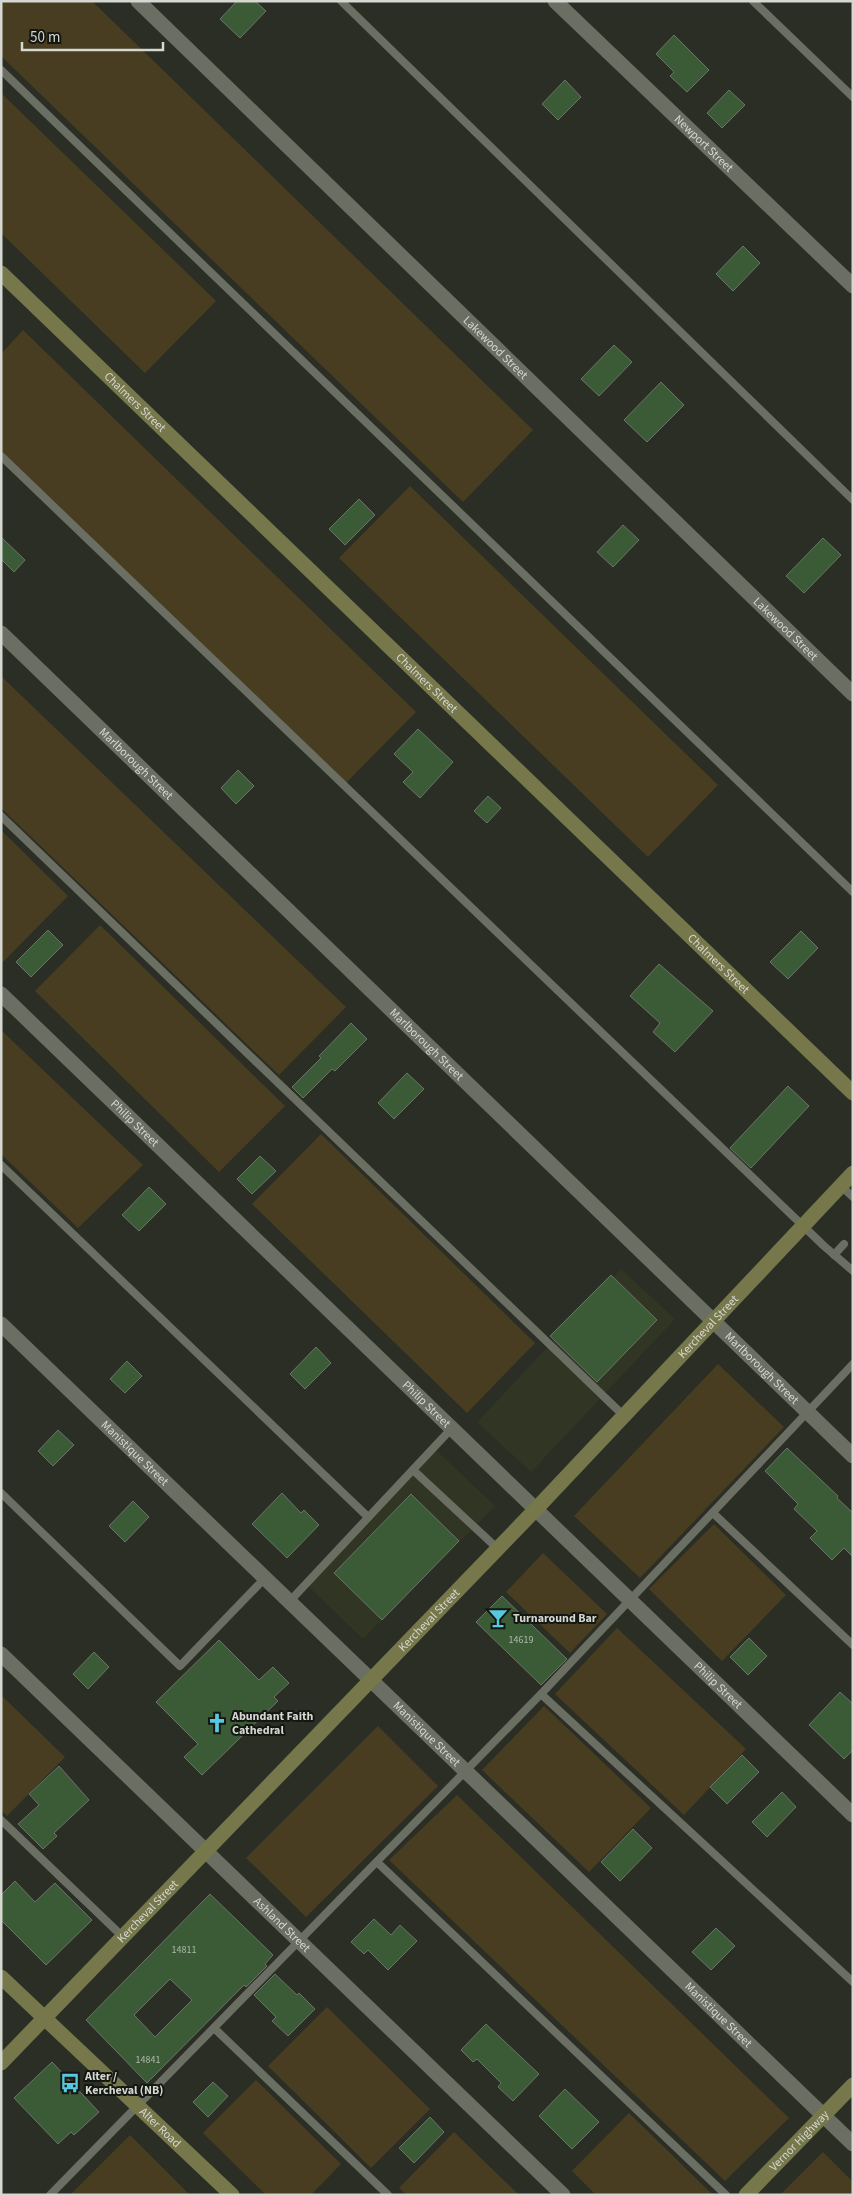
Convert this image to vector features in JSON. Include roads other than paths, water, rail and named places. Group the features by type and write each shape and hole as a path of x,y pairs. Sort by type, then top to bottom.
{"street":[{"name":"Lakewood Street","path":"138,1 853,694"},
{"name":"Newport Street","path":"555,1 853,286"},
{"name":"Chalmers Street","path":"1,273 853,1092"},
{"name":"Marlborough Street","path":"1,633 853,1456"},
{"name":"Philip Street","path":"1,994 853,1815"},
{"name":"Kercheval Street","path":"1,2064 122,1936 536,1509 853,1173"},
{"name":"Manistique Street","path":"1,1324 853,2144"},
{"name":"Ashland Street","path":"1,1654 563,2195"},
{"name":"Alter Road","path":"1,1977 232,2195"},
{"name":"Vernor Highway","path":"746,2195 853,2086"}],"lane":[{"path":"340,1 853,500"},
{"path":"753,1 853,97"},
{"path":"1,70 853,892"},
{"path":"1,456 803,1226 853,1271"},
{"path":"1,816 624,1416"},
{"path":"1,1165 368,1517"},
{"path":"841,1186 853,1197"},
{"path":"834,1255 844,1244"},
{"path":"51,2194 466,1772 631,1601 853,1364"},
{"path":"289,1602 452,1428"},
{"path":"413,1470 497,1548"},
{"path":"1,1493 180,1666 265,1578"},
{"path":"713,1513 853,1645"},
{"path":"541,1694 853,1982"},
{"path":"1,1820 122,1936"},
{"path":"377,1862 726,2195"},
{"path":"214,2028 388,2195"}],"place":[{"name":"Turnaround Bar","path":"498,1618"},
{"name":"Abundant Faith Cathedral","path":"217,1723"},
{"name":"Alter / Kercheval (NB)","path":"70,2083"}]}
